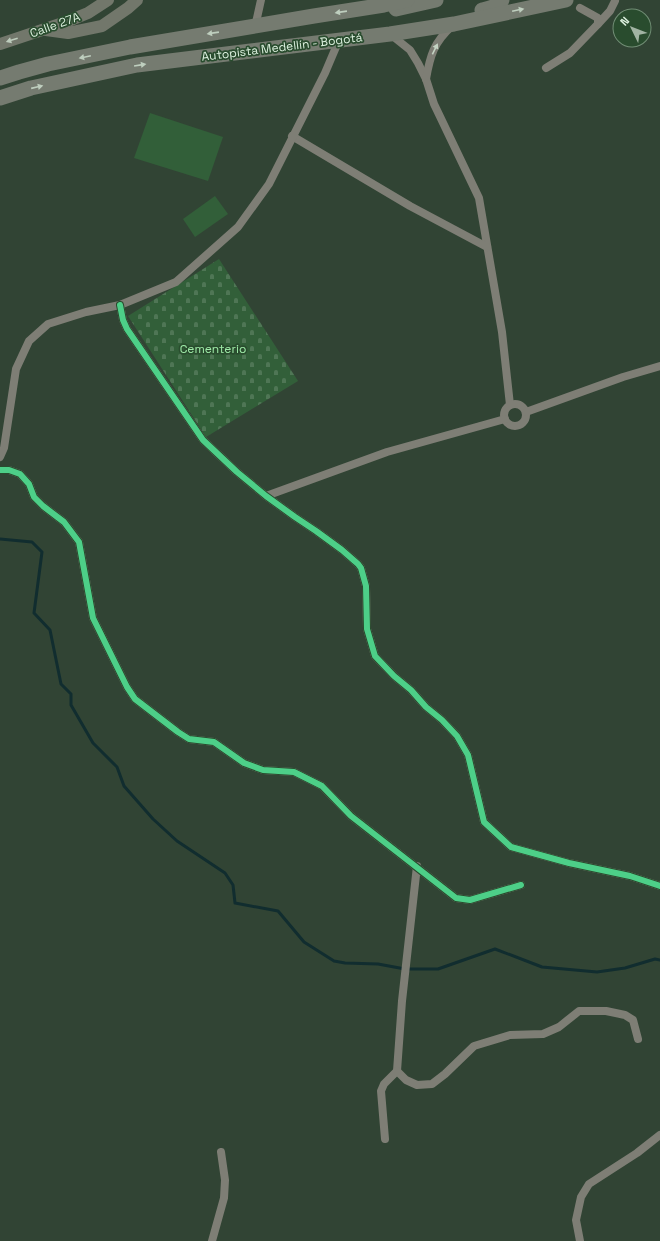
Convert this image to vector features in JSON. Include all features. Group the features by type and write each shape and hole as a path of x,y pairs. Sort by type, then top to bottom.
{"highway":[{"name":"Autopista Medellín - Bogotá","path":"0,78 48,64 130,47 376,4 407,0"},
{"path":"376,4 398,9 436,0"},
{"path":"385,35 392,30 494,7 499,5 502,0"},
{"name":"Autopista Medellín - Bogotá","path":"0,98 31,88 137,65 385,35 454,24 566,0"}],"main road":[{"name":"Calle 27A","path":"0,44 88,13 108,0"},
{"path":"42,30 68,33 102,26 138,0"}],"street":[{"path":"255,26 261,0"},
{"path":"546,68 570,53 610,11 615,0"},
{"path":"580,8 598,18 598,24"},
{"path":"426,79 430,59 436,45 441,37 454,24"},
{"path":"385,35 410,50 426,79 434,104 479,198 502,332 510,405"},
{"path":"0,457 4,448 16,369 29,341 48,324 86,312 120,305 176,282 238,227 269,184 325,73 339,40"},
{"path":"292,136 410,206 487,247"},
{"path":"120,305 126,329 203,440 237,472 266,496 342,550 361,568 366,586 368,629 375,656 457,736 468,755 484,822 511,847 569,863 630,876 660,886"},
{"path":"526,412 623,377 660,366"},
{"path":"517,404 526,412 526,419 517,426 509,425 505,419 505,411 510,405 517,404"},
{"path":"266,496 387,452 505,419"},
{"path":"0,470 9,470 20,474 29,484 38,502 64,522 79,542 93,618 127,687 135,699 189,739 214,742 244,763 263,770 294,772 322,786 351,816 456,898 470,900 521,885"},
{"path":"385,1139 381,1091 384,1084 397,1071 402,1001 416,866"},
{"path":"397,1071 406,1080 417,1085 432,1084 445,1074 474,1046 510,1035 543,1034 559,1026 579,1012 606,1011 625,1015 633,1020 638,1039"},
{"path":"580,1241 576,1220 581,1197 589,1184 637,1153 660,1135"},
{"path":"212,1241 224,1198 225,1180 222,1152"}],"green space":[{"path":"150,113 223,137 208,181 134,158"},
{"path":"215,196 228,214 195,237 183,219"},
{"name":"Cementerio","path":"219,259 298,381 206,437 128,316"}],"waterway":[{"path":"0,539 32,542 42,552 34,613 50,630 61,684 71,694 71,705 93,743 117,767 124,786 153,819 177,841 225,873 233,885 235,903 278,911 304,942 334,961 345,963 378,964 405,969 438,969 495,949 542,967 597,972 625,968 655,959 660,960"}],"cycle path":[{"path":"120,305 123,320 127,329 203,440 237,472 266,496 342,550 361,568 366,586 367,629 375,656 457,736 468,755 484,822 511,847 569,863 630,876 660,886"},
{"path":"0,470 9,470 20,474 29,484 34,497 64,522 79,542 93,618 127,687 135,699 189,739 214,742 244,763 263,770 294,772 322,786 351,816 456,898 470,900 521,885"}]}
